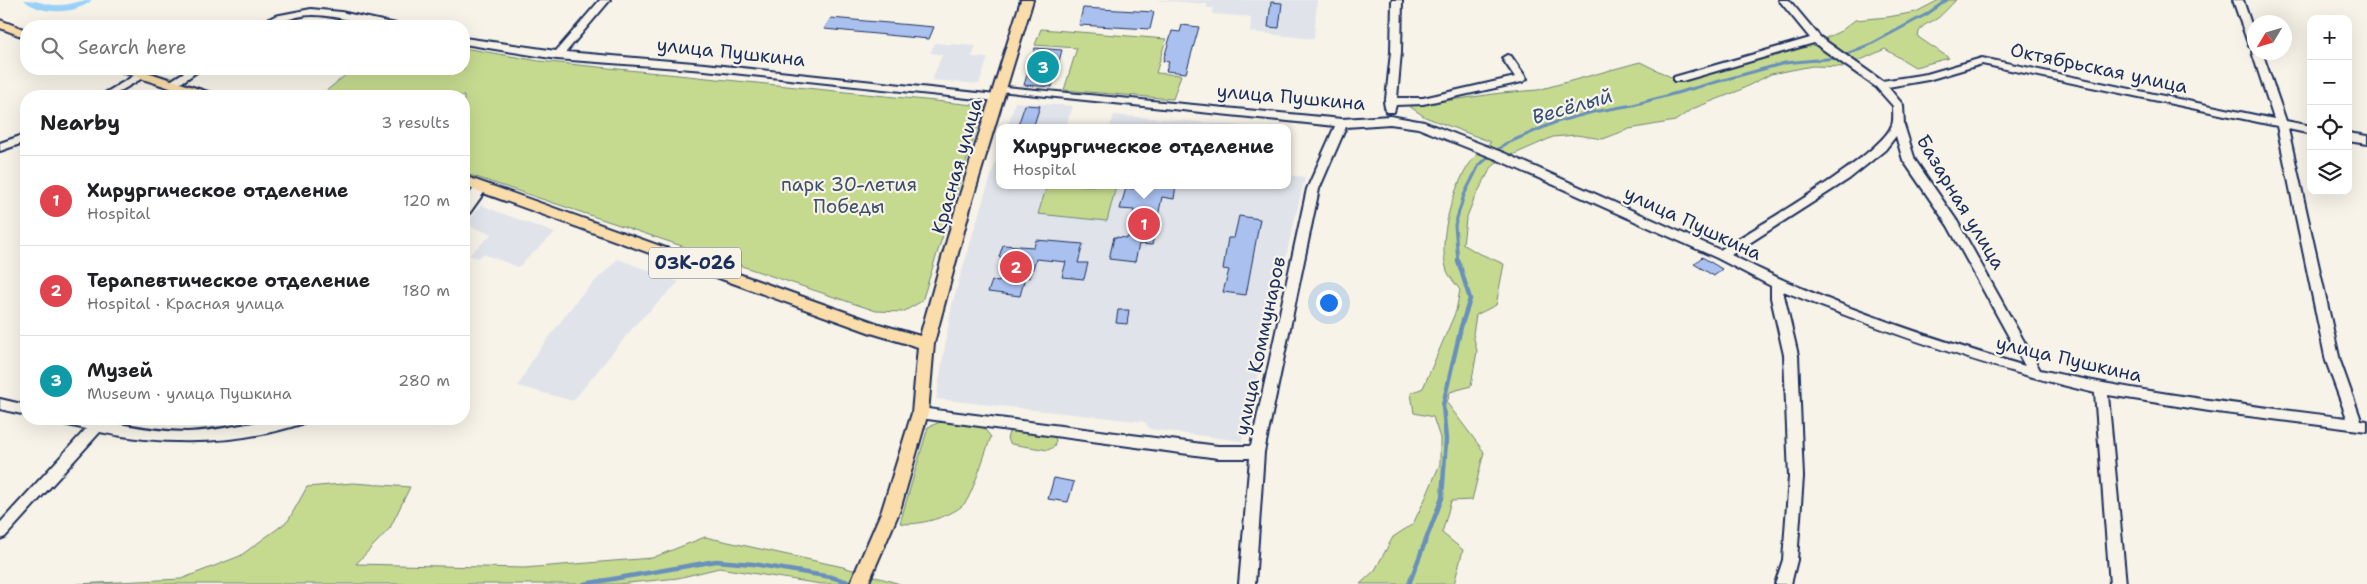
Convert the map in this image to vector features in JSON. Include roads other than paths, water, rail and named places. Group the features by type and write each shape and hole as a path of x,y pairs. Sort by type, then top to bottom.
{"main road":[{"name":"Красная улица","path":"862,578 891,510 920,413 926,343 965,201 1027,0"},
{"path":"0,24 20,32"},
{"path":"145,75 187,90"},
{"name":"03К-026","path":"470,183 876,329 926,343"}],"street":[{"path":"557,56 605,0"},
{"path":"1390,120 1389,102 1396,52 1397,0"},
{"name":"Базарная улица","path":"1784,0 1816,39 1880,85 1898,105 1898,125 1905,151 1962,240 2036,374"},
{"path":"2238,0 2247,26"},
{"path":"275,20 294,12 318,10 364,20"},
{"path":"1678,79 1816,39"},
{"name":"улица Пушкина","path":"470,42 557,56 705,67 927,92 998,93 1342,123 1367,123 1390,120 1420,125 1494,154 1721,255 1777,284 1862,318 1940,345 2036,374 2101,389 2209,406 2361,425"},
{"name":"улица Пушкина","path":"1389,102 1423,101 1522,79 1507,58"},
{"path":"2260,60 2282,125 2333,361 2361,425"},
{"name":"Октябрьская улица","path":"1880,85 1928,77 1982,61 2307,129"},
{"path":"115,90 140,75"},
{"path":"171,85 187,75"},
{"name":"улица Коммунаров","path":"1247,584 1257,452 1313,189 1342,123"},
{"path":"1721,255 1844,176 1881,147 1898,125"},
{"path":"2352,138 2367,140"},
{"path":"0,147 20,140"},
{"path":"1881,147 1891,145 1905,151"},
{"path":"470,204 482,187"},
{"path":"1777,284 1777,298 1791,355 1796,477 1790,560 1783,584"},
{"path":"2101,389 2118,584"},
{"path":"0,404 20,409"},
{"path":"920,413 1218,452 1257,452"},
{"path":"92,425 174,437 221,434 268,425"},
{"path":"0,533 97,426"}],"waterway":[{"path":"29,0 58,9 70,7 87,0"},
{"name":"Весёлый","path":"1458,262 1455,225 1464,195 1479,165 1505,144 1556,122 1593,112 1633,105 1785,63 1837,58 1871,44 1927,14 1947,0"},
{"name":"Весёлый","path":"1409,584 1442,498 1446,440 1443,405 1461,327 1470,299 1458,260"},
{"name":"Весёлый","path":"584,584 716,561 753,564 831,577 855,584"}],"place":[{"name":"Музей","path":"1043,67"},
{"name":"Хирургическое отделение","path":"1144,224"},
{"name":"Терапевтическое отделение","path":"1016,267"}],"park label":[{"name":"парк 30-летия Победы","path":"849,195"}]}
